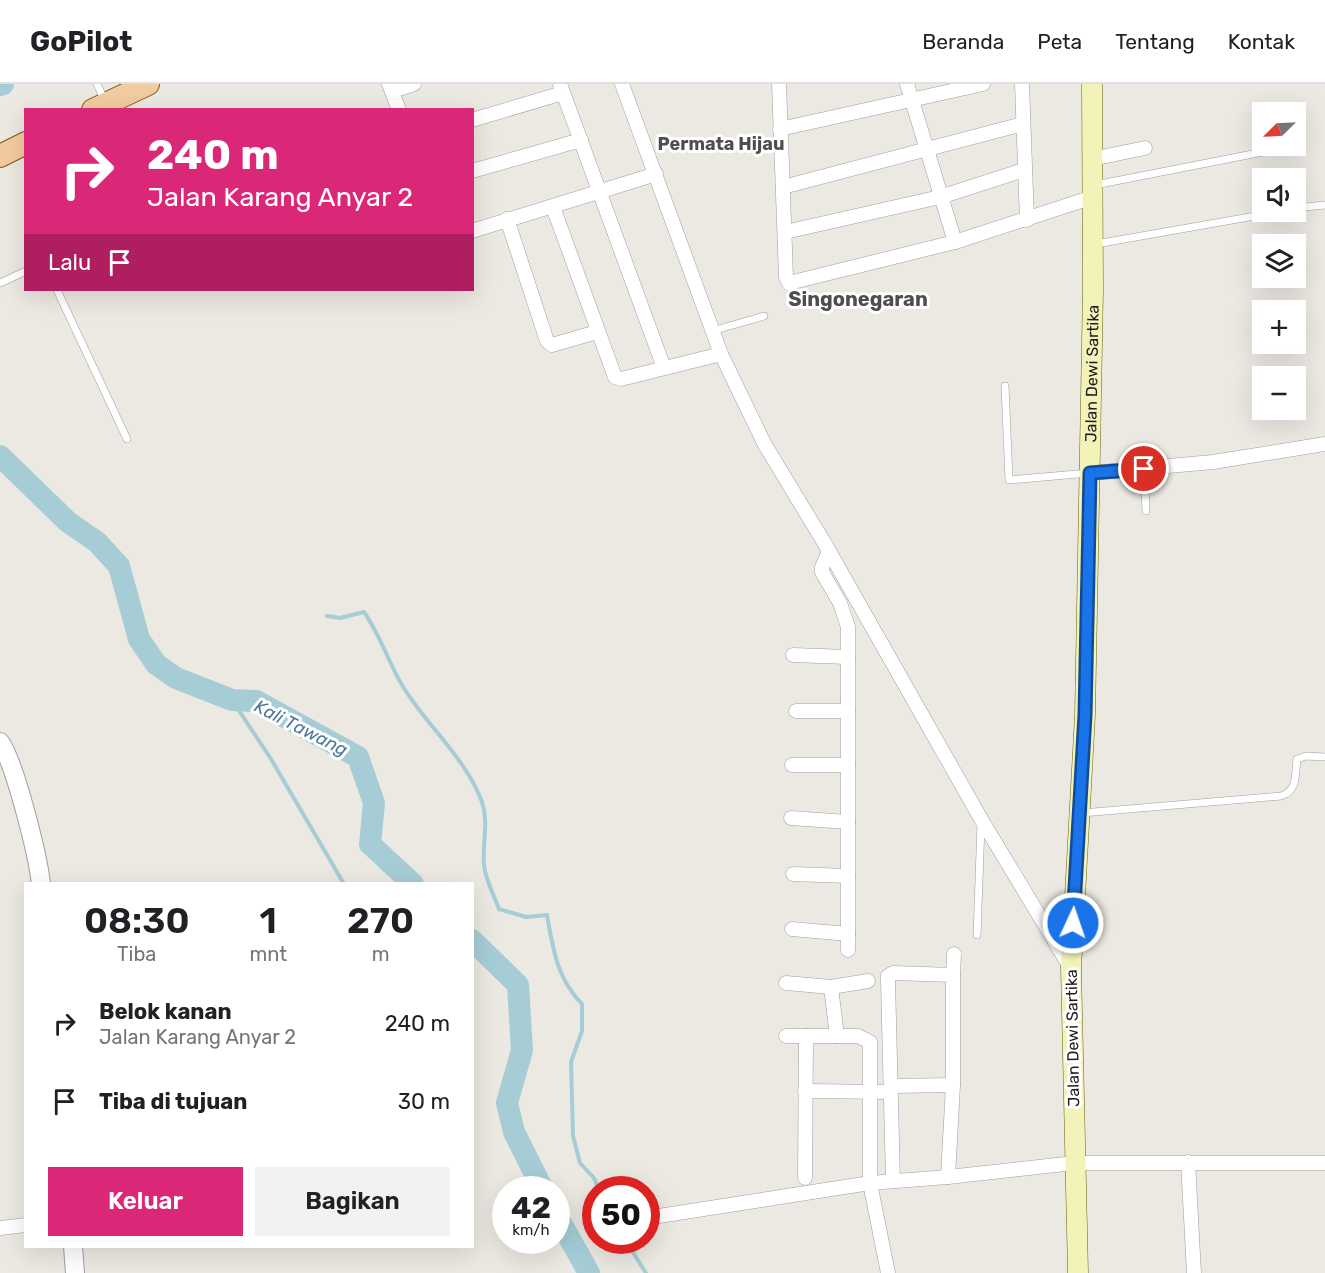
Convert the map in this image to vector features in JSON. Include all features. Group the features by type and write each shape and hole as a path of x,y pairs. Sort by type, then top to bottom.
{"main road":[{"path":"99,97 148,84"},
{"name":"Jalan Dewi Sartika","path":"1078,1273 1071,968 1085,715 1093,245 1092,84"},
{"path":"0,156 24,144"}],"street":[{"path":"398,108 391,88 414,84"},
{"path":"622,84 721,354 765,445 830,552 981,819 1071,968"},
{"path":"778,84 786,277 791,284 955,242 1027,220 1093,191"},
{"path":"907,84 955,242"},
{"path":"780,129 983,84"},
{"path":"1022,84 1027,220"},
{"path":"474,119 562,88 602,192 664,368"},
{"path":"783,187 1023,124"},
{"path":"474,170 581,140"},
{"path":"1092,159 1144,148"},
{"path":"785,232 940,197 1024,170"},
{"path":"474,230 656,174"},
{"path":"553,207 597,332 613,374 618,379 721,354"},
{"path":"507,219 547,341 552,345 597,332"},
{"path":"1090,473 1225,461 1325,444"},
{"path":"830,552 822,567 822,572 840,603 848,627 848,950"},
{"path":"793,655 848,657"},
{"path":"796,711 848,711"},
{"path":"0,742 8,755 25,814 41,882"},
{"path":"792,765 848,765"},
{"path":"791,818 848,822"},
{"path":"793,874 848,876"},
{"path":"792,930 848,934"},
{"path":"948,1178 953,1085 954,954"},
{"path":"894,1180 888,976 893,973 954,975"},
{"path":"786,983 831,987 868,981"},
{"path":"831,987 837,1036"},
{"path":"786,1036 858,1036 870,1042 870,1183 888,1273"},
{"path":"806,1036 806,1178"},
{"path":"806,1091 869,1092 953,1085"},
{"path":"1188,1162 1194,1273"},
{"path":"660,1216 870,1183 948,1178 1074,1163 1325,1163"},
{"path":"0,1228 24,1225"},
{"path":"73,1248 75,1273"}],"lane":[{"path":"1093,191 1252,155"},
{"path":"1306,207 1325,205"},
{"path":"1093,245 1252,217"},
{"path":"0,283 24,272"},
{"path":"57,291 127,439"},
{"path":"712,331 764,316"},
{"path":"1005,386 1009,480 1090,473"},
{"path":"1144,469 1146,511"},
{"path":"1079,813 1281,796 1289,794 1294,788 1297,759 1306,756 1325,757"},
{"path":"977,935 981,819"}],"waterway":[{"name":"Kali Tawang","path":"0,456 68,522 97,542 119,566 139,639 156,664 176,678 232,700 256,701 358,757 374,803 370,844 411,882"},
{"path":"327,616 340,618 364,612 402,685 456,756 475,786 484,810 485,870 499,909 526,917 547,915 557,963 567,984 582,1004 582,1031 571,1062 573,1136 580,1163 592,1176"},
{"path":"232,700 271,759 343,882"},
{"name":"Kali Tawang","path":"474,942 518,985 522,1050 507,1103 514,1132 536,1176"},
{"name":"Kali Tawang","path":"570,1239 589,1273"},
{"path":"634,1254 646,1273"}],"district":[{"name":"Permata Hijau","path":"721,144"},
{"name":"Singonegaran","path":"858,299"}],"route":[{"path":"1073,923 1085,715 1090,473 1144,469"}]}
